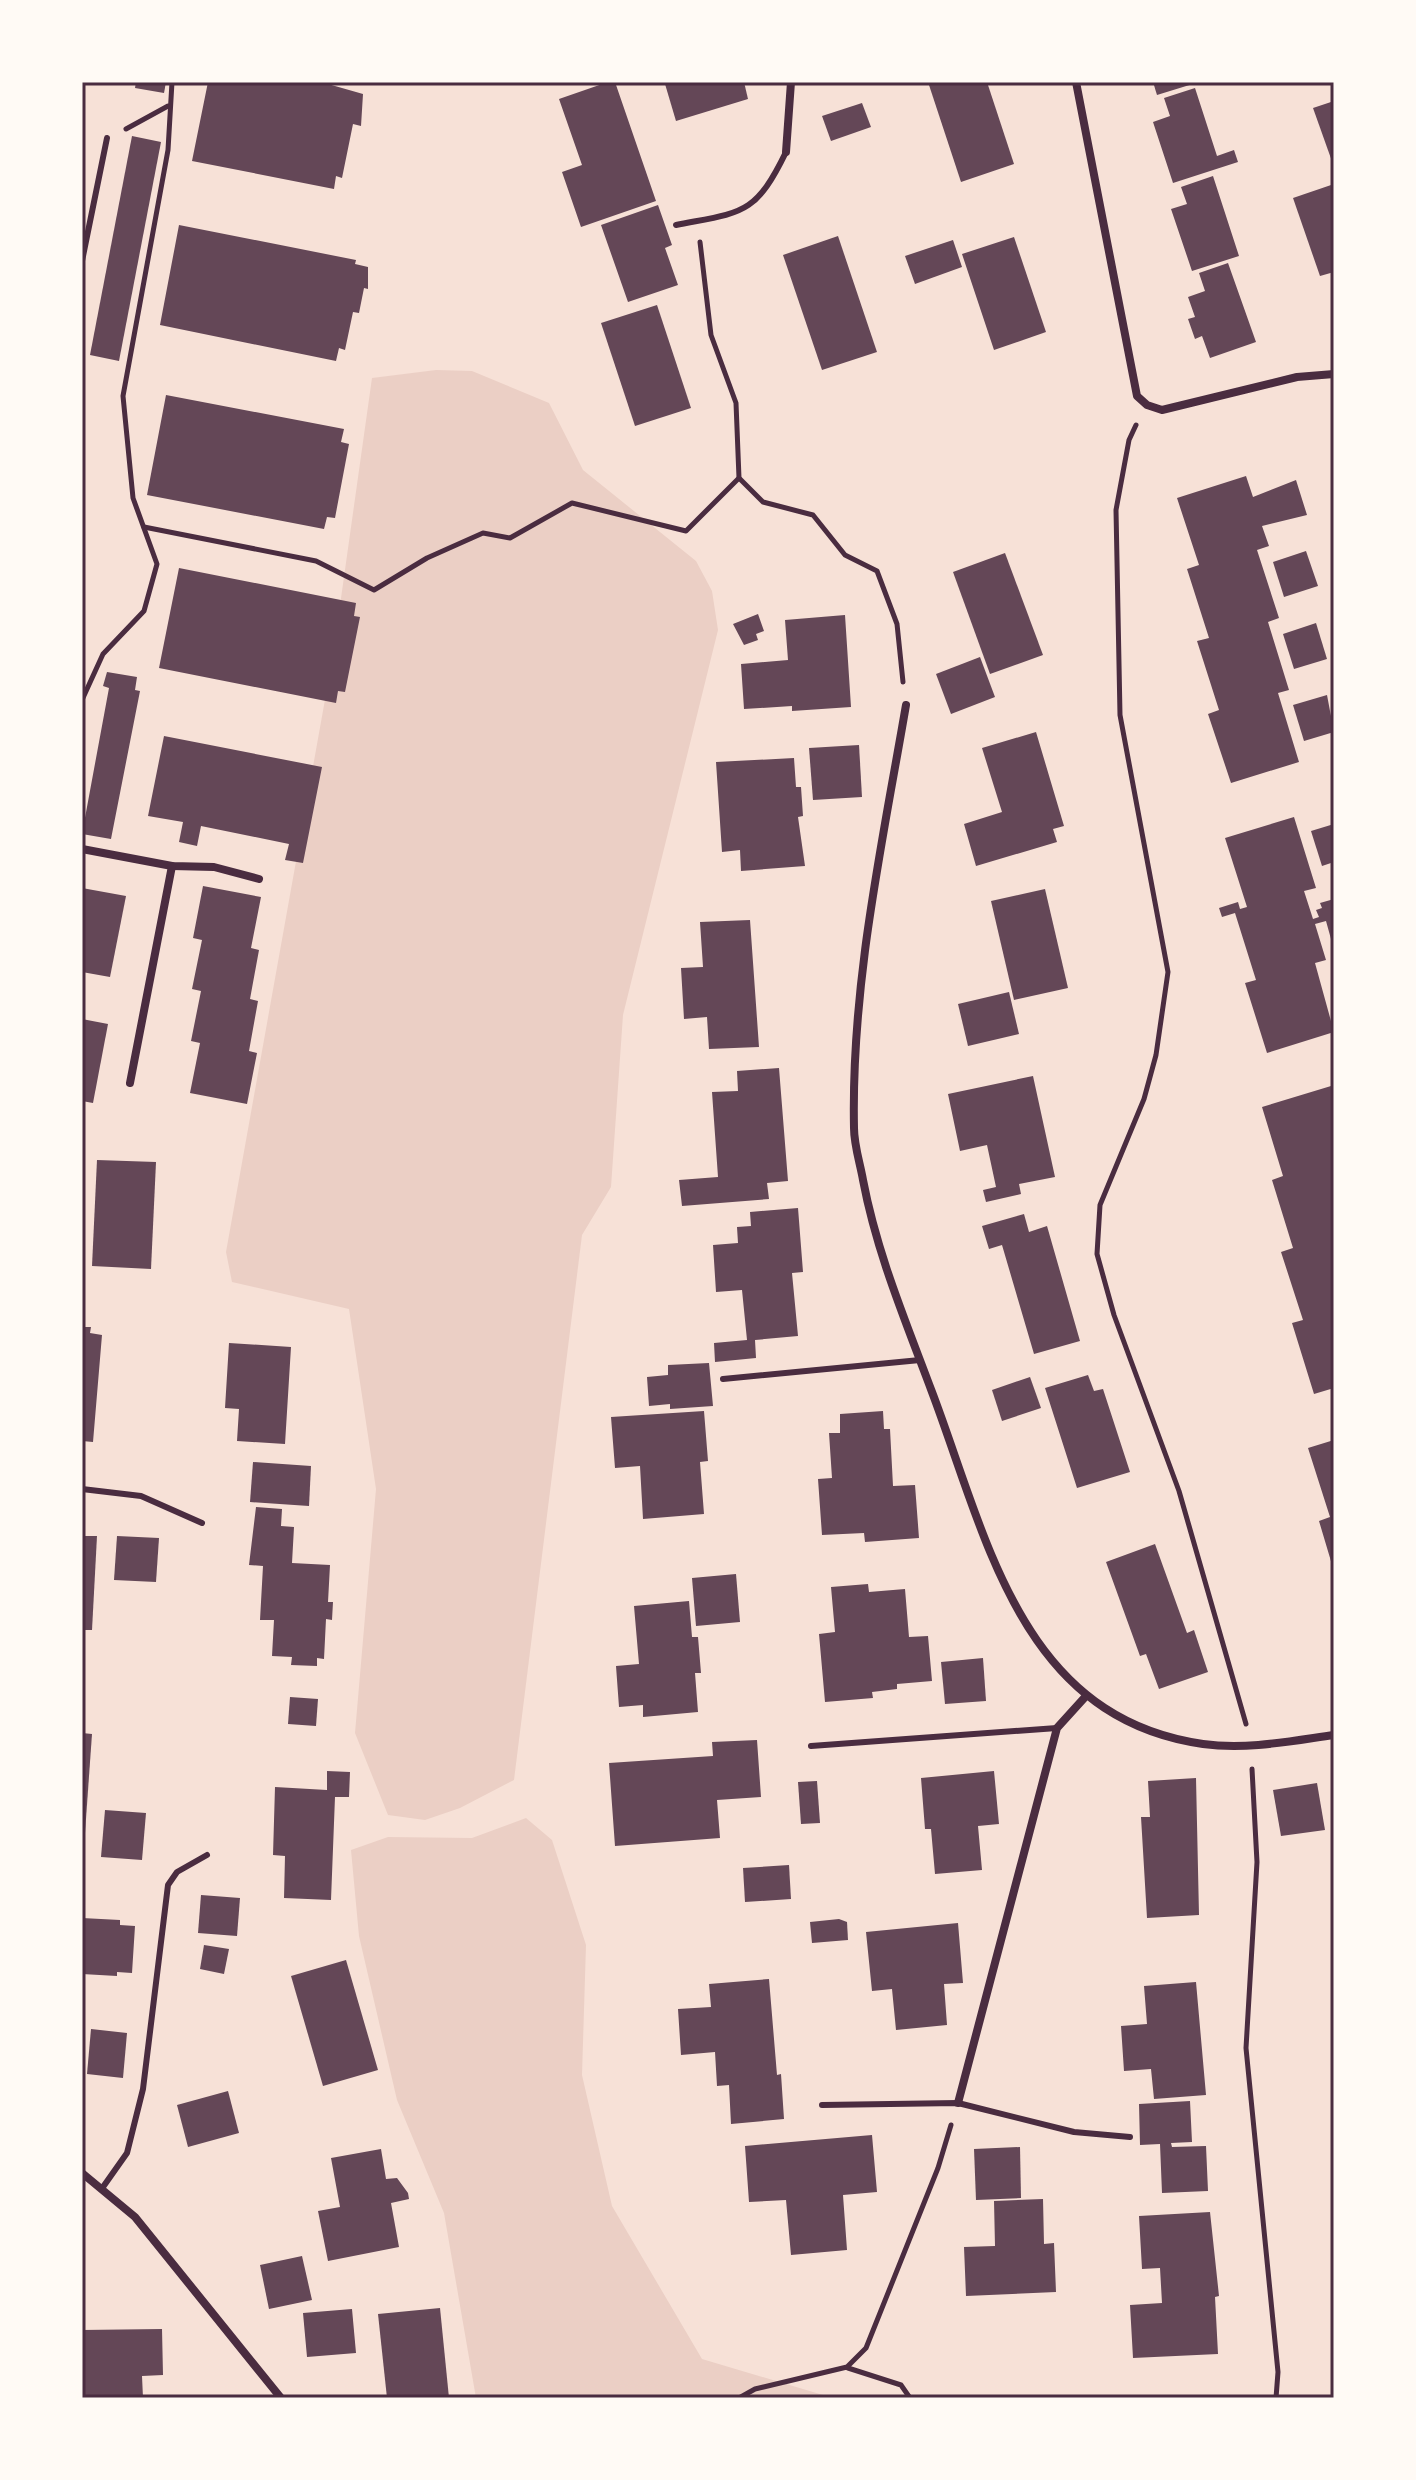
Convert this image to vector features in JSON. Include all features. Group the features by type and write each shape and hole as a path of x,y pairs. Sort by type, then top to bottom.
{"street":[{"path":"786,152 791,82"},
{"path":"1076,82 1125,348 1137,396 1147,405 1162,410 1191,406 1297,377 1334,374"},
{"path":"906,705 857,997 854,1132 868,1207 889,1279 1006,1591 1041,1651 1086,1696 1144,1728 1203,1744 1250,1746 1334,1735"},
{"path":"82,849 172,866 214,867 259,879"},
{"path":"130,1083 172,866"},
{"path":"958,2103 1057,1728 1086,1696"},
{"path":"82,2173 103,2187 135,2217 281,2398"}],"lane":[{"path":"82,261 107,138"},
{"path":"676,225 751,206 770,184 786,152"},
{"path":"723,1379 920,1360"},
{"path":"82,1489 141,1496 202,1523"},
{"path":"811,1746 1057,1728"},
{"path":"103,2187 127,2153 143,2089 168,1885 177,1872 207,1855"},
{"path":"822,2105 958,2103 1074,2132 1130,2137"}],"path":[{"path":"82,700 103,654 144,611 157,564 133,498 123,396 168,150 168,106 172,82"},
{"path":"107,138 168,106"},
{"path":"697,221 711,335 736,403 739,478 763,502 813,515 845,555 877,571 897,624 906,705"},
{"path":"1147,405 1129,440 1116,510 1120,706 1168,972 1156,1055 1144,1099 1100,1205 1097,1254 1107,1294 1179,1491 1250,1746 1257,1862 1246,2048 1278,2372 1276,2398"},
{"path":"144,527 316,561 374,590 483,533 510,538 572,503 686,531 739,478"},
{"path":"739,2398 755,2389 847,2367 866,2348 878,2325 938,2168 958,2103"},
{"path":"847,2367 901,2385 910,2398"}],"shaded area":[{"path":"436,370 472,371 549,403 583,470 696,561 712,591 718,630 623,1015 611,1187 582,1235 514,1780 460,1808 425,1820 388,1815 355,1733 376,1489 349,1309 232,1282 226,1252 333,655 372,378"},
{"path":"526,1818 552,1840 586,1945 582,2075 612,2206 702,2359 833,2398 476,2398 444,2213 397,2100 359,1936 351,1850 388,1837 472,1838"}],"building":[{"path":"136,82 166,82 164,93 135,88"},
{"path":"208,82 321,82 363,94 361,126 353,124 342,178 336,176 334,189 192,161"},
{"path":"615,82 656,201 581,227 562,172 582,165 559,99"},
{"path":"744,82 748,99 676,121 665,84"},
{"path":"939,82 987,82 1014,164 961,182 929,85"},
{"path":"1153,82 1196,82 1196,83 1157,95"},
{"path":"1195,88 1217,156 1234,150 1238,162 1173,183 1153,122 1170,116 1164,98"},
{"path":"1334,101 1334,167 1313,108"},
{"path":"862,103 871,127 831,141 822,116"},
{"path":"132,136 161,142 119,361 90,355"},
{"path":"1213,176 1239,256 1192,271 1171,209 1187,204 1181,187"},
{"path":"1334,184 1334,272 1320,276 1293,198"},
{"path":"658,205 672,245 665,248 678,285 628,302 601,225"},
{"path":"179,225 356,260 355,264 368,267 368,289 364,288 359,313 353,312 345,350 339,348 336,361 160,325"},
{"path":"838,236 877,352 822,370 783,255"},
{"path":"1014,237 1046,332 994,350 962,254"},
{"path":"953,240 962,267 915,284 905,256"},
{"path":"1228,263 1256,342 1210,358 1202,336 1195,339 1188,319 1195,317 1188,297 1205,291 1199,273"},
{"path":"657,305 691,408 635,426 601,323"},
{"path":"166,395 344,429 341,442 349,444 335,518 327,517 324,529 147,495"},
{"path":"1246,476 1253,497 1296,480 1307,515 1262,526 1269,546 1257,550 1279,618 1268,622 1289,690 1278,693 1299,762 1231,783 1208,714 1219,710 1197,641 1209,638 1187,569 1199,565 1177,498"},
{"path":"1306,551 1318,586 1284,597 1273,562"},
{"path":"1005,553 1043,655 990,674 953,572"},
{"path":"179,568 356,603 354,616 360,617 345,692 338,691 336,703 159,668"},
{"path":"758,614 764,631 756,634 758,640 744,645 733,624"},
{"path":"845,615 851,707 792,711 792,706 744,709 741,664 788,660 785,620"},
{"path":"1316,623 1327,659 1294,669 1283,634"},
{"path":"980,657 995,697 951,714 936,674"},
{"path":"107,672 137,677 135,690 140,691 111,839 82,834 109,688 103,686"},
{"path":"1327,695 1334,732 1304,741 1293,705"},
{"path":"1036,732 1064,826 1053,829 1057,842 976,866 964,824 1002,812 982,748"},
{"path":"164,736 322,767 303,863 285,860 289,844 201,826 197,846 179,842 183,822 148,816"},
{"path":"859,745 862,797 813,800 809,748"},
{"path":"794,758 796,787 801,787 803,816 798,817 805,866 741,871 740,850 722,852 716,762"},
{"path":"1294,817 1316,888 1304,891 1313,919 1319,917 1316,910 1322,908 1320,903 1334,899 1334,938 1331,939 1326,921 1315,924 1326,960 1315,963 1334,1032 1267,1053 1245,983 1256,980 1235,913 1222,917 1219,908 1238,902 1240,909 1247,907 1225,838"},
{"path":"1334,824 1334,862 1322,866 1311,831"},
{"path":"203,886 261,897 251,948 259,950 250,999 258,1001 249,1051 257,1053 247,1104 190,1093 200,1043 191,1041 201,991 192,989 202,940 193,938"},
{"path":"82,888 126,896 110,977 82,972"},
{"path":"1045,889 1068,988 1014,1000 991,901"},
{"path":"750,920 759,1047 709,1049 707,1017 684,1019 681,968 703,967 700,922"},
{"path":"1009,992 1019,1034 968,1046 958,1004"},
{"path":"82,1019 108,1024 93,1103 82,1101"},
{"path":"779,1068 788,1181 767,1183 769,1199 682,1206 679,1180 718,1177 712,1092 738,1091 737,1071"},
{"path":"1033,1076 1055,1177 1019,1184 1021,1194 986,1202 983,1190 996,1187 987,1145 960,1151 948,1094"},
{"path":"1331,1086 1334,1388 1314,1394 1292,1323 1303,1320 1281,1252 1293,1248 1272,1180 1283,1176 1262,1107"},
{"path":"97,1160 156,1162 151,1269 92,1266"},
{"path":"798,1208 803,1272 792,1273 798,1336 755,1340 756,1358 715,1362 714,1343 747,1340 742,1290 716,1292 713,1245 738,1243 737,1227 751,1226 750,1212"},
{"path":"1024,1214 1029,1232 1047,1226 1080,1341 1034,1354 1002,1245 989,1249 982,1226"},
{"path":"82,1327 91,1327 90,1333 102,1335 93,1442 82,1441"},
{"path":"229,1343 291,1347 285,1444 237,1441 239,1409 225,1408"},
{"path":"709,1363 713,1406 670,1409 670,1404 649,1406 647,1377 668,1375 668,1365"},
{"path":"1088,1375 1094,1391 1103,1389 1130,1472 1077,1488 1045,1388"},
{"path":"1030,1377 1041,1408 1002,1421 992,1390"},
{"path":"704,1411 708,1461 700,1462 704,1514 643,1519 640,1466 615,1468 611,1417"},
{"path":"883,1411 884,1429 890,1429 893,1486 915,1485 919,1538 865,1542 864,1533 822,1535 818,1479 832,1478 829,1433 840,1433 840,1414"},
{"path":"1334,1440 1333,1568 1319,1521 1330,1517 1308,1448"},
{"path":"253,1462 311,1466 309,1506 250,1502"},
{"path":"256,1507 282,1509 281,1526 294,1527 292,1563 330,1565 328,1602 333,1602 332,1620 326,1619 324,1659 317,1658 317,1666 291,1665 292,1657 272,1656 274,1620 260,1620 263,1566 249,1565"},
{"path":"82,1536 97,1536 92,1630 82,1630"},
{"path":"117,1536 159,1538 156,1582 114,1580"},
{"path":"1155,1544 1187,1633 1194,1630 1208,1672 1159,1689 1146,1654 1140,1656 1106,1562"},
{"path":"736,1574 740,1622 696,1626 692,1578"},
{"path":"868,1584 869,1592 905,1589 909,1637 928,1636 932,1681 897,1684 897,1689 872,1692 873,1698 825,1702 819,1634 835,1632 831,1587"},
{"path":"689,1601 692,1637 698,1637 701,1673 695,1673 698,1712 643,1717 643,1705 619,1707 616,1666 639,1664 634,1606"},
{"path":"983,1658 986,1701 945,1704 941,1662"},
{"path":"290,1697 318,1699 316,1726 288,1724"},
{"path":"82,1733 92,1734 84,1847 82,1847"},
{"path":"757,1740 761,1797 717,1800 720,1838 615,1846 609,1763 713,1756 712,1742"},
{"path":"327,1771 350,1772 349,1797 335,1797 331,1900 284,1898 285,1856 273,1855 275,1787 327,1790"},
{"path":"994,1771 999,1824 978,1826 982,1870 935,1874 931,1829 925,1829 921,1778"},
{"path":"1196,1778 1199,1915 1147,1918 1141,1817 1150,1817 1148,1781"},
{"path":"817,1781 820,1823 801,1824 798,1782"},
{"path":"1317,1783 1325,1830 1281,1836 1273,1790"},
{"path":"105,1810 146,1813 142,1860 101,1857"},
{"path":"789,1865 791,1899 745,1902 743,1868"},
{"path":"201,1895 240,1898 237,1936 198,1933"},
{"path":"82,1918 120,1920 120,1925 135,1926 132,1973 117,1972 117,1976 82,1974"},
{"path":"839,1919 847,1922 848,1940 812,1943 810,1922"},
{"path":"958,1923 963,1983 944,1984 947,2025 896,2030 892,1989 872,1991 866,1932"},
{"path":"204,1945 229,1949 224,1974 200,1969"},
{"path":"346,1960 378,2070 323,2086 291,1976"},
{"path":"769,1979 784,2119 731,2124 729,2085 717,2086 715,2052 681,2055 678,2009 711,2007 709,1984"},
{"path":"1196,1982 1206,2095 1154,2099 1151,2069 1124,2071 1121,2026 1147,2024 1144,1986"},
{"path":"91,2029 127,2033 123,2078 87,2074"},
{"path":"228,2091 239,2133 188,2147 177,2105"},
{"path":"1190,2101 1192,2142 1171,2143 1172,2147 1206,2146 1208,2191 1162,2193 1160,2144 1140,2145 1139,2104"},
{"path":"872,2135 877,2192 843,2195 847,2250 791,2255 786,2200 749,2202 745,2146"},
{"path":"1020,2147 1021,2198 976,2200 974,2149"},
{"path":"381,2149 386,2179 397,2178 408,2193 409,2199 391,2203 399,2247 328,2261 318,2211 340,2207 331,2158"},
{"path":"1043,2199 1044,2244 1054,2243 1056,2292 966,2296 964,2247 995,2246 994,2201"},
{"path":"1210,2212 1219,2296 1215,2297 1218,2354 1133,2358 1130,2305 1162,2303 1160,2268 1142,2269 1139,2216"},
{"path":"302,2256 312,2300 269,2309 260,2265"},
{"path":"440,2308 449,2398 387,2398 378,2314"},
{"path":"352,2309 356,2353 307,2357 303,2313"},
{"path":"162,2329 163,2375 142,2376 143,2398 82,2398 82,2330"}]}
